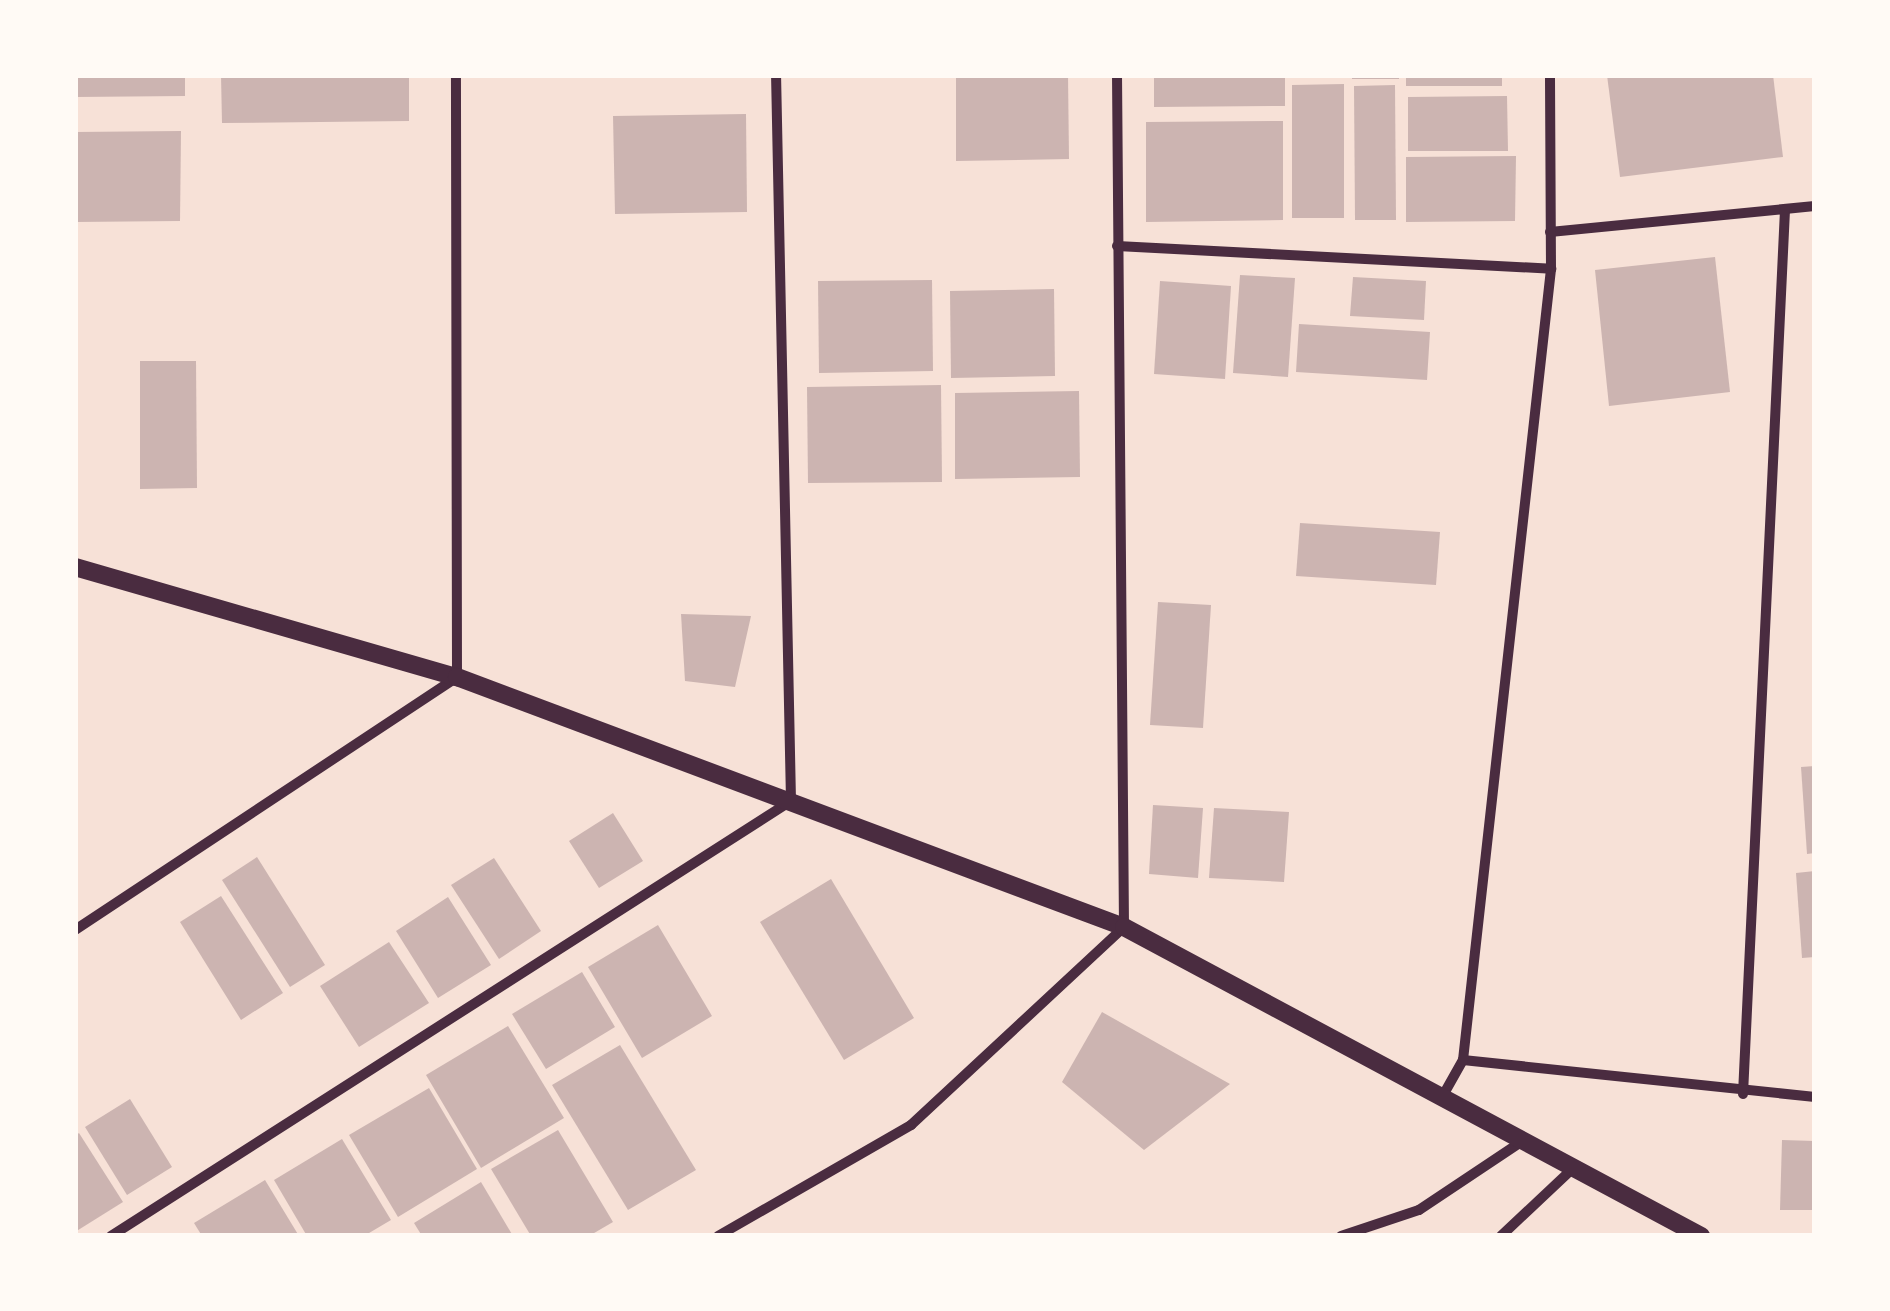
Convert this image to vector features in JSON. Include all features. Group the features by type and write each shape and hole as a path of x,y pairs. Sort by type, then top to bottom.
{"street":[{"path":"456,75 457,677"},
{"path":"776,75 791,801"},
{"path":"718,1236 912,1125 1124,927 1118,75"},
{"path":"1440,1100 1463,1060 1551,269 1550,75"},
{"path":"1550,232 1815,206"},
{"path":"1743,1094 1785,210"},
{"path":"1117,246 1551,269"},
{"path":"75,568 457,677 1124,927 1440,1100 1701,1236"},
{"path":"75,930 457,677"},
{"path":"111,1236 791,801"},
{"path":"1463,1060 1743,1094 1815,1097"},
{"path":"1341,1236 1419,1210 1521,1142"},
{"path":"1501,1236 1572,1170"}],"building":[{"path":"75,75 185,75 185,96 75,97"},
{"path":"221,75 409,75 409,121 222,123"},
{"path":"956,75 1068,75 1069,159 956,161"},
{"path":"1154,75 1285,75 1285,106 1154,107"},
{"path":"1352,75 1399,75 1399,79 1352,79"},
{"path":"1406,75 1502,75 1502,86 1406,86"},
{"path":"1607,75 1773,75 1783,157 1620,177"},
{"path":"1344,84 1344,218 1292,218 1292,85"},
{"path":"1395,85 1396,220 1355,220 1354,86"},
{"path":"1507,96 1508,151 1408,151 1408,97"},
{"path":"746,114 747,212 615,214 613,116"},
{"path":"1283,121 1283,220 1146,222 1146,122"},
{"path":"181,131 180,221 75,222 75,132"},
{"path":"1516,156 1515,221 1406,222 1406,157"},
{"path":"1715,257 1730,392 1609,406 1595,270"},
{"path":"1240,275 1295,278 1288,377 1233,373"},
{"path":"1353,277 1426,281 1424,320 1350,316"},
{"path":"932,280 933,371 819,373 818,281"},
{"path":"1160,281 1231,286 1225,379 1154,374"},
{"path":"1054,289 1055,376 951,378 950,291"},
{"path":"1299,324 1430,332 1427,380 1296,372"},
{"path":"140,361 196,361 197,488 140,489"},
{"path":"941,385 942,482 808,483 807,387"},
{"path":"1079,391 1080,477 955,479 955,393"},
{"path":"1300,523 1440,532 1436,585 1296,576"},
{"path":"1158,602 1211,605 1203,728 1150,725"},
{"path":"681,614 751,616 735,687 685,681"},
{"path":"1815,766 1815,853 1807,854 1801,767"},
{"path":"1153,805 1203,808 1198,878 1149,874"},
{"path":"1214,808 1289,812 1284,882 1209,878"},
{"path":"613,813 643,861 599,888 569,841"},
{"path":"257,857 325,965 290,987 222,880"},
{"path":"494,858 541,931 499,959 451,885"},
{"path":"1815,871 1815,957 1802,958 1796,873"},
{"path":"831,879 914,1018 844,1060 760,922"},
{"path":"221,896 283,993 241,1020 180,922"},
{"path":"448,897 491,965 438,998 396,931"},
{"path":"658,925 712,1016 642,1058 588,967"},
{"path":"389,942 429,1003 359,1047 320,986"},
{"path":"582,972 615,1027 546,1069 512,1014"},
{"path":"1102,1012 1230,1084 1144,1150 1062,1082"},
{"path":"508,1026 564,1118 481,1168 426,1075"},
{"path":"620,1045 696,1170 628,1210 552,1085"},
{"path":"429,1088 477,1169 398,1217 349,1135"},
{"path":"130,1099 172,1167 127,1195 85,1127"},
{"path":"558,1130 613,1222 589,1236 531,1236 491,1169"},
{"path":"79,1133 123,1202 75,1232 75,1136"},
{"path":"342,1139 391,1220 364,1236 307,1236 274,1180"},
{"path":"1782,1140 1815,1141 1815,1210 1780,1210"},
{"path":"265,1180 299,1236 202,1236 194,1223"},
{"path":"481,1182 513,1236 422,1236 414,1223"}]}
